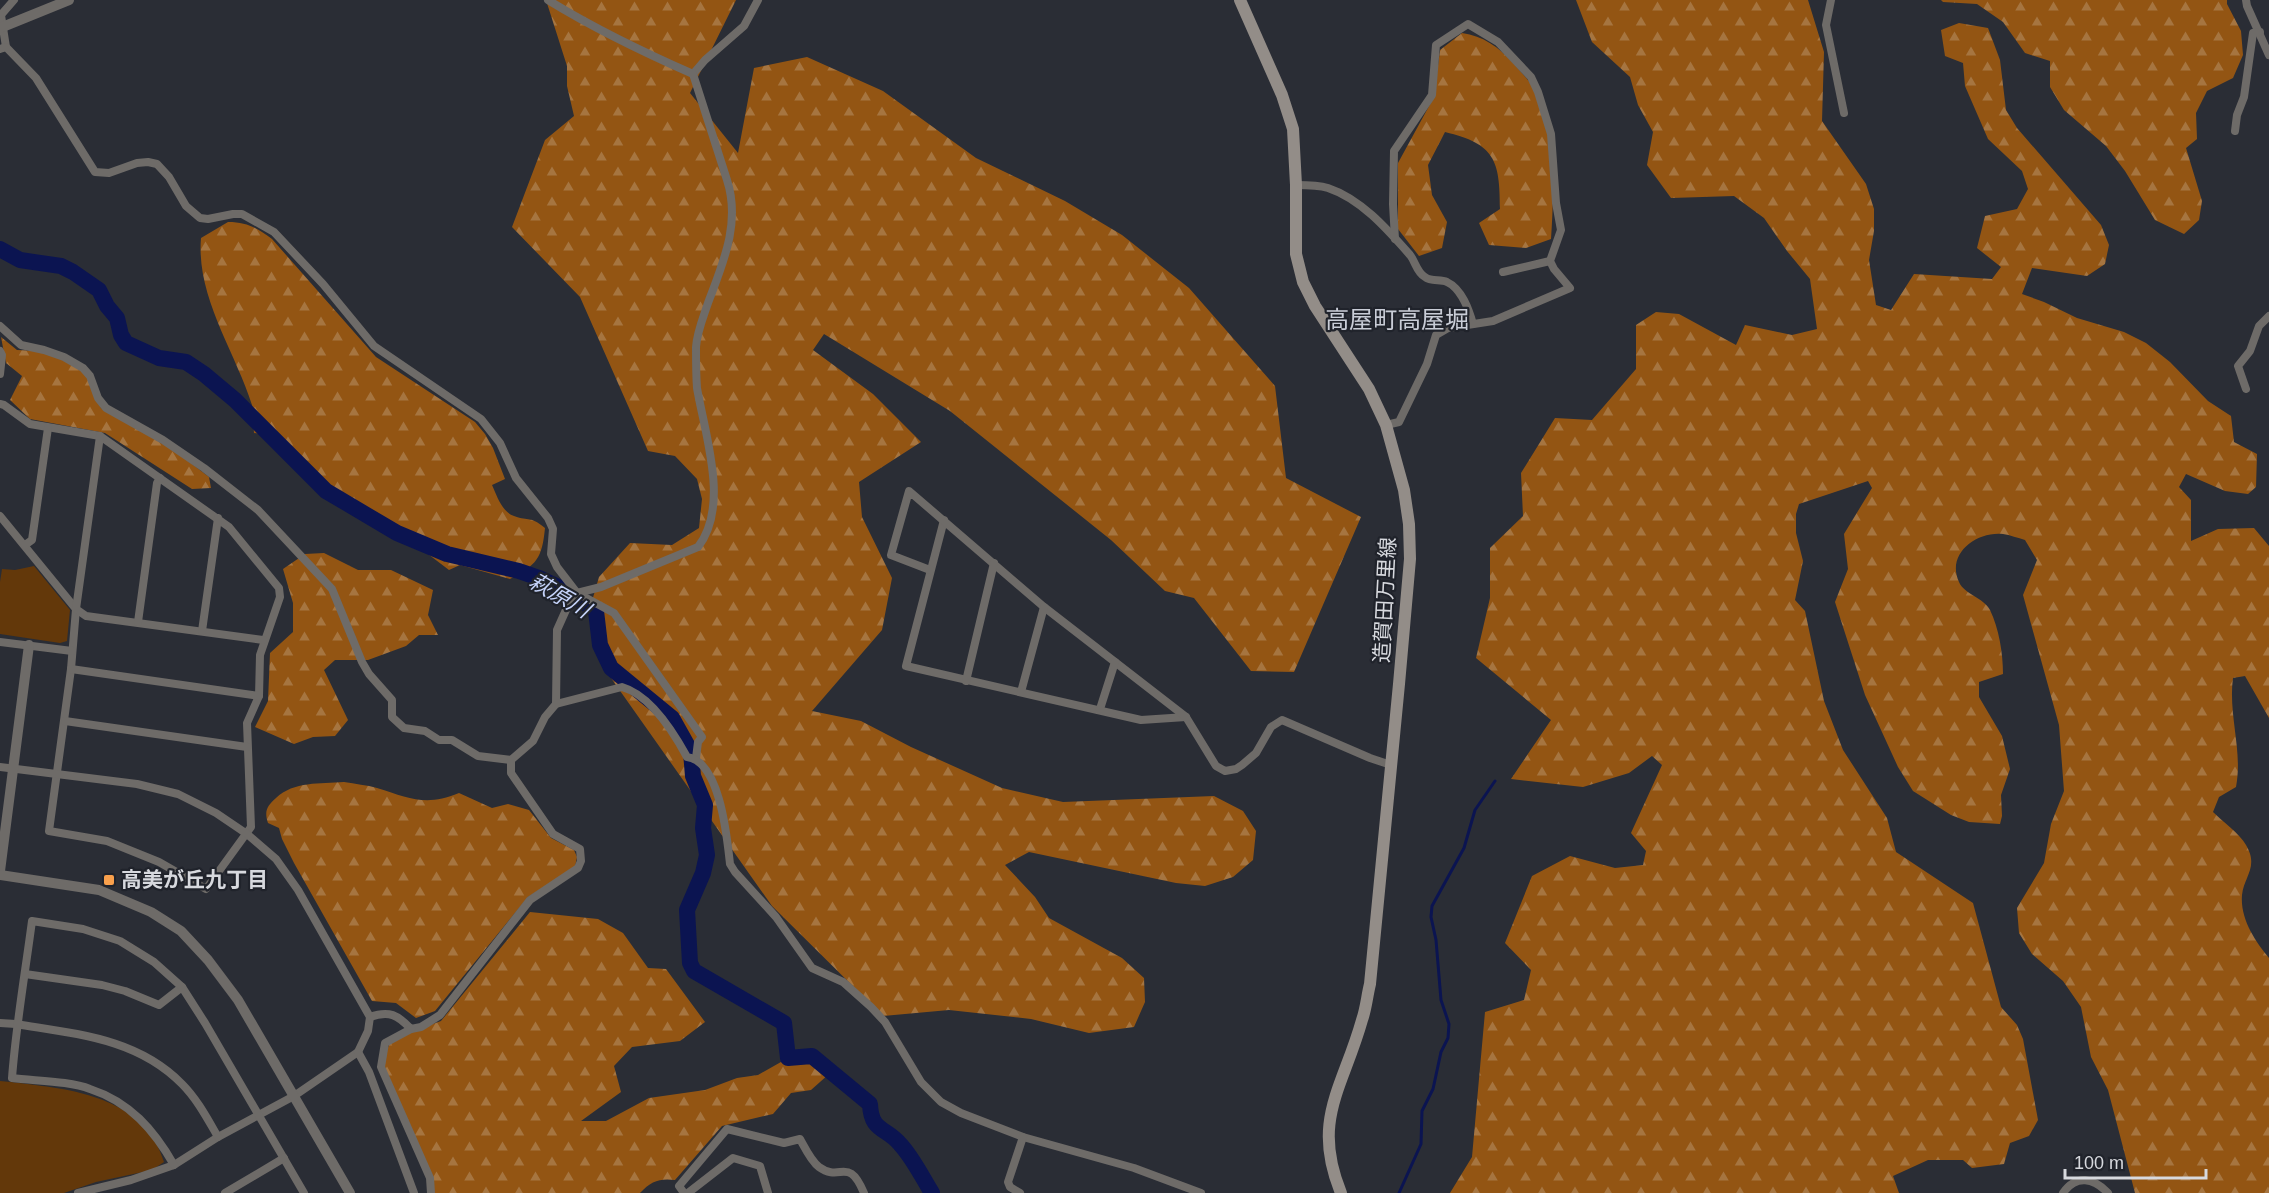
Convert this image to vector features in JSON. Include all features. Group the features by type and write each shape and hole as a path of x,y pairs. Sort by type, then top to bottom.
{"main road":[{"name":"造賀田万里線","path":"1240,0 1282,95 1293,129 1296,254 1303,282 1315,306 1369,388 1386,425 1404,490 1409,524 1410,559 1370,984 1362,1020 1337,1089 1329,1123 1328,1149 1332,1172 1341,1193"}],"street":[{"path":"14,0 0,15 3,48 36,78 95,172 109,172 137,163 157,164 169,177 186,206 200,218 242,214 274,232 323,284 374,346 481,419 490,428 500,443 516,478 548,518 553,529 551,554 557,567 577,593 614,613 702,737 691,757"},
{"path":"1,27 69,0"},
{"path":"548,0 628,45 693,74 732,195 733,226 725,258 699,328 696,346 697,386 712,471 714,502 712,522 706,537 698,547 602,587 577,593 570,601 556,630 556,704"},
{"path":"693,74 705,60 744,26 758,0"},
{"path":"1831,0 1827,25 1844,113"},
{"path":"2246,0 2269,55"},
{"path":"1386,425 1399,422 1427,364 1436,335 1448,328 1493,321 1570,288 1550,261 1561,230 1556,203 1551,134 1538,92 1531,77 1498,42 1468,24 1436,45 1432,95 1394,151 1395,239"},
{"path":"2235,131 2237,114 2244,97 2253,33 2260,32"},
{"path":"1296,185 1317,186 1343,195 1376,220 1416,262 1419,272 1424,277 1446,282 1457,291 1469,309 1473,324"},
{"path":"1503,272 1550,261"},
{"path":"2246,389 2238,366 2250,351 2259,326 2269,316"},
{"path":"0,326 21,345 64,357 83,368 90,376 98,398 106,408 204,468 258,510 332,590 362,662 369,674 392,700 392,717 404,728 425,730 439,740 452,740 478,756 511,760 533,741 545,717 556,704 613,688 628,689 651,707 691,757 709,772 718,797 730,864 735,872 776,917 812,968 843,982 885,1022 921,1082 941,1102 961,1113 1023,1137 1134,1167 1201,1193"},
{"path":"0,351 2,355 0,374"},
{"path":"0,404 30,424 100,436 229,527 279,588 280,597 260,655 259,696 247,723 251,827 206,889 159,862 107,841 49,831 100,436"},
{"path":"25,545 32,540 48,428"},
{"path":"138,622 157,483 160,478"},
{"path":"930,570 891,555 909,491 1044,607 1186,717 1216,766 1225,771 1242,765 1256,753 1271,727 1282,720 1370,758 1392,765"},
{"path":"0,516 76,609 86,616 264,640"},
{"path":"202,632 218,518"},
{"path":"944,520 906,666 1141,720 1186,717"},
{"path":"0,533 9,527"},
{"path":"966,681 993,563"},
{"path":"1021,692 1044,607"},
{"path":"0,642 72,651"},
{"path":"29,645 0,873 99,890 151,912 181,931 208,960 237,999 350,1193"},
{"path":"1101,710 1115,662"},
{"path":"71,669 259,696"},
{"path":"64,720 247,747"},
{"path":"430,1193 430,1178 381,1067 385,1043 411,1029 421,1027 440,1015 530,900 571,875 581,861 580,849 552,834 543,822 512,773 511,760"},
{"path":"0,768 137,784 178,794 216,813 247,834 276,859 298,890 370,1017 368,1030 358,1052 294,1096 218,1137 174,1165 132,1180 78,1193"},
{"path":"174,1165 143,1120 116,1100 88,1088 12,1078 16,1024 32,921 82,929 120,941 154,962 182,987 304,1193"},
{"path":"25,974 102,985 125,991 159,1005 182,987"},
{"path":"370,1017 392,1013 401,1018 411,1029"},
{"path":"0,1023 117,1042 154,1060 182,1084 201,1106 218,1137"},
{"path":"358,1052 369,1072 414,1193"},
{"path":"768,1193 760,1166 733,1158 686,1193 679,1186 727,1129 784,1143 800,1139 816,1165 822,1169 850,1171 858,1178 864,1193"},
{"path":"1020,1193 1010,1187 1008,1182 1023,1137"},
{"path":"225,1193 284,1158"},
{"path":"2063,1193 2078,1181 2086,1180 2094,1181 2108,1193"}],"green space":[{"path":"546,0 736,0 690,93 738,153 754,68 807,57 883,91 976,158 1065,201 1122,235 1189,288 1275,386 1286,478 1361,517 1294,672 1251,671 1194,598 1165,591 1111,540 950,411 824,334 813,350 873,394 921,442 859,482 862,517 892,578 882,630 812,711 861,721 911,747 1002,788 1063,802 1214,796 1243,811 1256,831 1253,860 1233,877 1205,886 1176,883 1029,852 1005,865 1035,897 1049,918 1122,958 1144,978 1145,1002 1134,1027 1089,1033 1031,1019 949,1010 883,1016 772,906 611,678 593,638 592,601 599,577 630,543 672,545 699,528 702,499 697,479 675,456 648,451 580,297 512,227 545,140 574,116 567,86 567,66"},
{"path":"1576,0 1808,0 1824,52 1822,121 1866,184 1874,209 1874,231 1869,260 1876,305 1891,310 1914,274 1992,279 2001,267 1977,248 1985,216 2017,209 2028,189 2022,171 1988,139 1965,86 1963,63 1945,56 1941,30 1959,23 1988,28 2000,60 2006,110 2017,128 2101,225 2109,245 2105,264 2087,276 2032,268 2022,294 2077,318 2124,332 2146,343 2170,362 2208,401 2231,416 2234,442 2257,454 2256,487 2248,494 2225,491 2186,474 2179,487 2191,500 2191,541 2218,529 2254,528 2269,546 2269,718 2245,676 2233,678 2232,706 2238,760 2236,787 2219,797 2213,812 2240,836 2250,853 2250,871 2242,895 2243,913 2254,937 2269,958 2269,1193 2135,1193 2108,1090 2091,1057 2081,1007 2063,981 2032,954 2019,933 2017,908 2044,863 2051,824 2064,791 2059,725 2023,595 2037,560 2025,540 2006,534 1993,534 1974,540 1966,546 1957,562 1956,572 1959,582 1965,590 1987,606 1998,633 2003,674 1979,682 1979,697 2002,736 2010,769 2001,795 2000,824 1969,822 1951,815 1913,791 1898,767 1865,695 1835,602 1848,569 1844,534 1872,488 1868,481 1799,504 1796,514 1796,533 1803,561 1795,600 1805,611 1824,701 1843,750 1887,818 1896,852 1973,903 2001,1007 2017,1025 2023,1039 2038,1120 2029,1136 2010,1143 2004,1164 1972,1168 1963,1160 1928,1160 1893,1176 1899,1193 1450,1193 1472,1157 1485,1012 1524,1000 1531,970 1505,943 1532,876 1570,856 1615,868 1643,865 1646,851 1631,833 1662,765 1652,756 1629,773 1583,787 1511,779 1551,720 1476,658 1490,598 1490,548 1523,516 1521,473 1555,418 1592,420 1636,369 1636,325 1656,312 1679,314 1736,345 1745,325 1792,335 1817,329 1810,279 1764,218 1734,196 1671,198 1647,165 1653,132 1638,105 1630,77 1592,42"},
{"path":"1941,0 2227,0 2241,31 2243,55 2233,78 2207,91 2196,113 2197,139 2186,148 2202,201 2199,220 2184,234 2155,220 2125,171 2106,146 2064,110 2050,87 2050,61 2025,53 2003,22 1977,4"},
{"path":"1462,33 1484,40 1508,57 1531,84 1543,108 1552,164 1551,239 1526,248 1489,245 1479,223 1500,209 1496,166 1484,149 1475,142 1445,132 1428,165 1432,195 1447,222 1442,248 1419,256 1398,229 1398,163 1434,97 1440,50"},
{"path":"228,222 252,226 272,239 376,357 475,422 493,448 505,479 492,485 503,507 510,514 532,520 545,528 540,554 532,565 510,579 460,565 449,570 399,532 308,483 277,435 254,433 252,405 210,303 201,260 201,238"},
{"path":"1,337 17,350 40,351 80,369 88,378 101,408 175,451 209,477 211,488 192,489 105,433 30,419 10,400 22,376 6,363"},
{"path":"324,553 358,570 391,570 433,590 428,615 438,635 419,635 406,646 368,660 335,660 324,670 348,720 335,736 313,737 294,744 255,727 268,701 270,653 293,632 293,603 283,569 305,554"},
{"path":"344,782 373,787 418,800 437,800 459,793 492,808 508,804 529,810 551,838 574,850 577,857 575,867 528,897 435,1011 416,1018 396,1003 372,1001 294,863 279,828 268,823 266,812 268,806 283,793 308,784"},
{"path":"530,912 598,919 623,933 648,968 666,969 705,1022 680,1041 632,1047 614,1066 621,1092 581,1121 606,1121 649,1098 705,1090 737,1078 758,1075 788,1058 812,1058 829,1074 811,1090 791,1093 773,1114 722,1126 675,1180 656,1181 640,1193 431,1193 428,1178 381,1068 391,1039 441,1021"}],"shaded area":[{"path":"34,566 70,610 67,641 60,643 0,634 2,569 15,570"},
{"path":"0,1081 61,1089 98,1098 115,1106 131,1115 145,1128 156,1143 164,1162 152,1170 96,1182 64,1193 0,1193"}],"waterway":[{"name":"萩原川","path":"0,249 20,260 61,266 99,290 107,306 117,318 121,335 126,343 159,358 186,362 204,374 235,400 326,491 397,533 447,554 539,578 567,591 596,611 600,645 611,668 672,718 691,752 693,776 705,805 703,828 707,855 703,873 687,910 690,963 694,971 784,1023 788,1058 812,1056 870,1104 873,1120 905,1149 932,1193"},
{"path":"1399,1193 1421,1144 1422,1111 1433,1089 1441,1052 1448,1038 1449,1024 1441,1000 1436,940 1431,917 1432,906 1464,848 1475,810 1495,781"}],"place":[{"name":"高美が丘九丁目","path":"109,880"}],"district":[{"name":"高屋町高屋堀","path":"1397,320"}]}
